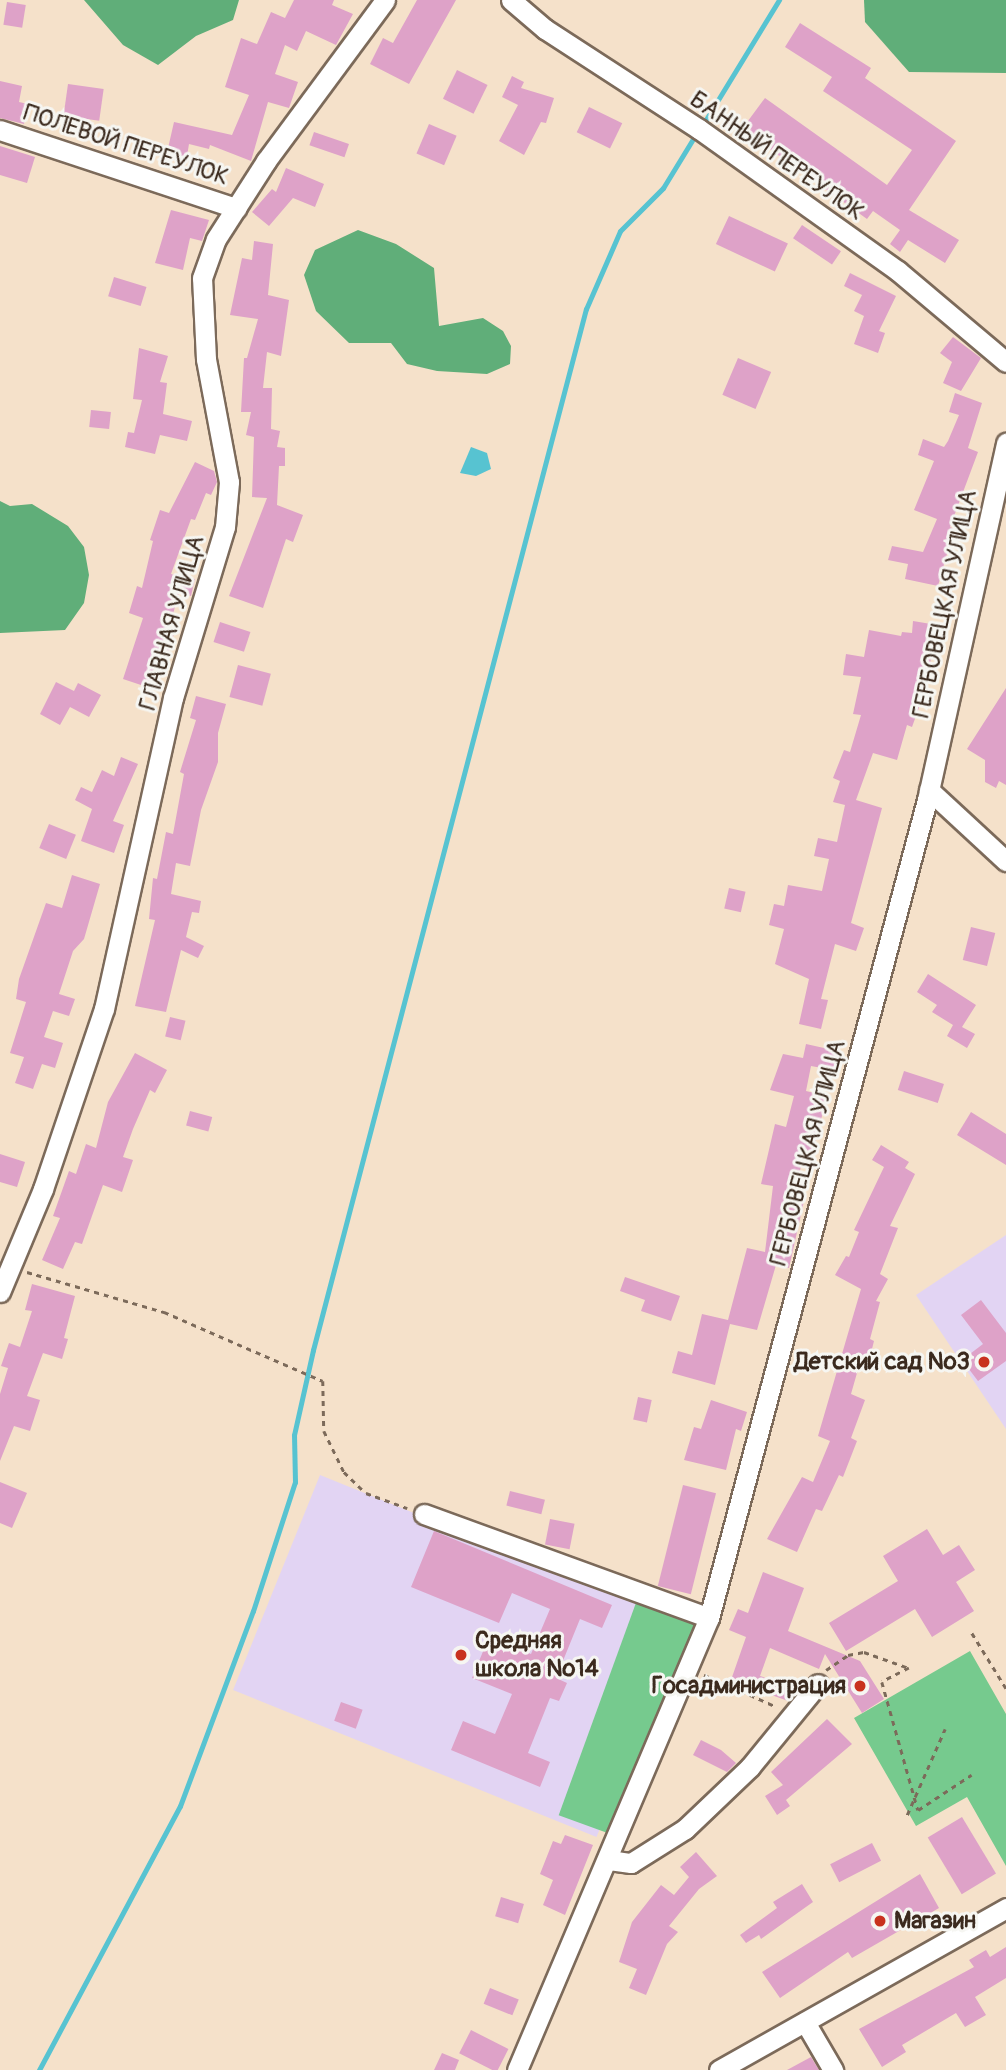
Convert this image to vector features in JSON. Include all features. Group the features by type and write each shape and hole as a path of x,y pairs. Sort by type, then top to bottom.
{"street":[{"name":"ГЛАВНАЯ УЛИЦА","path":"0,1292 43,1189 104,1009 173,698 225,527 229,482 206,359 202,278 216,239 236,208 385,0"},
{"name":"БАННЫЙ ПЕРЕУЛОК","path":"511,0 545,29 712,138 898,271 1006,362"},
{"name":"ПОЛЕВОЙ ПЕРЕУЛОК","path":"0,130 236,208"},
{"name":"ГЕРБОВЕЦКАЯ УЛИЦА","path":"517,2070 709,1618 929,790 1006,443"},
{"path":"929,790 1006,861"},
{"path":"424,1514 709,1618"},
{"path":"608,1860 631,1863 685,1829 750,1767 818,1684"},
{"path":"719,2070 1006,1908"},
{"path":"805,2022 834,2070"}],"path":[{"path":"11,1266 164,1312 296,1365 323,1381 324,1431 344,1472 366,1493 424,1514"},
{"path":"972,1633 1006,1688"},
{"path":"818,1684 829,1665 856,1653 909,1668 882,1682 918,1810 971,1775"},
{"path":"689,1667 792,1716"},
{"path":"907,1815 944,1729"}],"shaded area":[{"name":"Детский сад №3","path":"1006,1235 1006,1429 916,1295"},
{"name":"Средняя школа №14","path":"320,1475 683,1622 597,1837 233,1690"}],"green space":[{"path":"84,0 239,0 233,20 196,36 158,65 123,45"},
{"path":"864,0 1006,0 1006,73 909,72 865,22"},
{"path":"358,230 396,244 434,268 439,326 483,318 503,331 511,346 510,364 487,374 437,371 407,364 391,343 349,343 316,311 304,275 315,250"},
{"path":"0,501 10,506 32,504 68,526 84,547 89,575 84,603 65,630 0,633"},
{"path":"637,1600 696,1622 618,1837 559,1815"},
{"path":"970,1651 1006,1714 1006,1866 967,1797 916,1826 854,1718"}],"water":[{"path":"471,447 487,453 491,469 476,476 460,473"}],"building":[{"path":"294,0 334,0 332,5 353,14 336,45 306,31 297,51 285,45 275,74 298,82 289,108 268,102 251,161 210,145 209,149 189,144 186,162 166,157 174,122 232,135 249,95 225,87 241,38 257,44 271,12 285,18"},
{"path":"417,0 456,0 409,84 370,64 383,38 393,43"},
{"path":"7,2 26,5 22,28 3,25"},
{"path":"800,23 871,68 865,78 956,141 909,210 959,240 945,263 908,240 900,252 890,244 900,230 873,211 867,219 742,129 765,98 887,185 912,150 823,91 832,77 785,47"},
{"path":"457,70 488,85 474,114 443,99"},
{"path":"512,76 524,82 521,88 554,98 546,123 541,122 524,155 499,141 518,105 502,97"},
{"path":"0,81 22,86 19,102 28,104 24,124 0,118"},
{"path":"68,84 104,89 99,121 64,116"},
{"path":"589,107 622,123 610,148 577,132"},
{"path":"429,124 457,136 444,165 416,153"},
{"path":"314,132 349,144 344,157 309,145"},
{"path":"0,146 35,157 27,183 0,175"},
{"path":"286,168 324,184 315,207 293,198 269,226 252,212 272,189 276,192"},
{"path":"171,210 209,220 202,241 190,238 183,270 155,263"},
{"path":"729,216 788,243 775,272 716,244"},
{"path":"802,225 841,251 832,265 793,238"},
{"path":"254,241 273,244 268,295 289,300 281,356 267,352 263,388 272,388 271,429 280,431 277,447 285,448 285,466 279,466 277,505 303,515 293,542 286,539 263,608 229,596 267,498 252,497 254,437 246,435 251,412 241,412 244,358 247,358 258,319 230,315 242,258 252,260"},
{"path":"850,273 896,296 879,331 885,333 878,353 854,344 864,316 854,311 862,295 844,286"},
{"path":"114,277 147,287 141,306 108,296"},
{"path":"953,337 981,358 961,391 943,383 952,362 940,353"},
{"path":"139,348 168,356 160,382 167,383 163,414 192,421 187,441 160,435 155,454 125,447 128,432 134,433 142,400 133,399"},
{"path":"738,358 771,372 756,409 722,395"},
{"path":"955,393 982,403 968,448 978,452 950,527 954,529 938,586 905,579 908,564 888,560 892,546 923,552 937,519 914,510 934,461 918,455 923,439 944,447 948,441 959,415 949,412"},
{"path":"91,410 111,412 109,429 89,427"},
{"path":"195,462 214,471 217,482 211,495 206,493 195,520 191,519 171,574 195,579 191,596 179,593 169,628 175,630 169,651 161,649 147,687 123,679 143,618 129,613 137,586 142,588 153,541 150,540 160,510 169,513"},
{"path":"913,621 937,625 925,691 912,727 907,725 897,760 873,753 856,800 882,808 851,923 864,928 856,951 835,944 821,999 828,1000 821,1029 799,1024 809,979 775,964 784,929 769,925 774,904 784,906 788,885 822,891 829,859 814,856 818,838 837,842 845,805 833,802 840,781 833,778 844,750 850,752 861,715 853,714 861,677 843,675 846,654 864,657 869,630 901,636 902,632 912,633"},
{"path":"220,622 250,632 244,652 214,642"},
{"path":"238,665 271,674 262,706 229,697"},
{"path":"56,682 74,691 78,683 101,695 89,717 70,707 60,725 40,714"},
{"path":"1006,688 1006,785 999,781 996,788 985,782 985,760 967,749"},
{"path":"196,696 226,704 218,733 218,762 201,810 190,866 176,863 171,894 201,901 199,913 192,912 186,937 204,946 198,958 181,950 166,1012 135,1006 155,920 149,919 153,878 157,879 166,832 173,834 184,774 180,772 196,720 190,718"},
{"path":"121,757 138,764 113,821 124,825 114,853 81,841 92,809 75,800 81,787 92,792 102,770 114,776"},
{"path":"49,824 76,835 66,859 39,848"},
{"path":"72,875 100,884 84,939 73,951 59,994 75,999 69,1016 53,1011 44,1037 63,1043 55,1068 42,1064 33,1089 15,1083 24,1057 10,1053 26,1002 16,999 19,979 46,903 62,908"},
{"path":"729,888 746,892 741,912 724,908"},
{"path":"971,927 995,933 987,966 963,960"},
{"path":"928,974 976,1005 962,1027 975,1034 967,1048 947,1036 953,1025 932,1012 937,1005 917,992"},
{"path":"170,1017 186,1021 181,1040 165,1036"},
{"path":"806,1044 842,1052 838,1071 811,1066 806,1091 827,1096 812,1156 803,1154 795,1199 804,1201 789,1268 776,1265 757,1330 730,1324 715,1385 672,1373 678,1351 692,1355 702,1314 728,1320 747,1248 765,1252 773,1186 761,1184 775,1124 786,1127 794,1096 770,1090 783,1054 803,1058"},
{"path":"135,1053 167,1070 155,1093 150,1090 133,1129 123,1157 133,1160 122,1192 103,1185 82,1244 75,1242 63,1269 42,1260 60,1218 53,1216 69,1171 76,1174 86,1144 96,1148 108,1102"},
{"path":"904,1071 944,1084 938,1103 898,1090"},
{"path":"190,1111 212,1117 208,1131 186,1125"},
{"path":"971,1112 1006,1134 1006,1165 957,1135"},
{"path":"881,1145 909,1162 905,1168 915,1174 890,1226 898,1228 880,1274 888,1279 876,1301 880,1302 870,1339 874,1341 869,1361 861,1359 851,1394 865,1400 851,1438 857,1441 843,1477 839,1475 822,1511 816,1509 797,1552 767,1539 802,1477 813,1482 830,1441 818,1436 861,1289 835,1275 846,1256 849,1257 859,1232 854,1230 884,1167 872,1160"},
{"path":"0,1154 25,1162 17,1187 0,1182"},
{"path":"625,1277 680,1296 671,1321 641,1311 645,1300 620,1291"},
{"path":"32,1284 75,1296 64,1338 68,1339 62,1359 43,1353 27,1396 40,1400 30,1431 14,1426 0,1461 0,1394 8,1368 1,1366 9,1343 20,1347 32,1311 25,1310"},
{"path":"981,1300 1006,1333 1006,1361 978,1381 962,1360 983,1344 961,1315"},
{"path":"638,1397 652,1400 647,1422 633,1419"},
{"path":"711,1400 747,1412 741,1431 736,1429 726,1470 684,1460 694,1427 701,1429"},
{"path":"0,1482 27,1493 12,1528 0,1523"},
{"path":"683,1485 716,1493 691,1594 658,1586"},
{"path":"510,1491 545,1500 541,1514 506,1506"},
{"path":"550,1519 575,1524 570,1549 545,1545"},
{"path":"927,1529 943,1555 959,1545 975,1570 956,1582 974,1611 932,1637 915,1609 846,1651 829,1623 898,1581 883,1556"},
{"path":"434,1531 612,1605 602,1628 580,1619 556,1678 567,1683 559,1701 550,1698 528,1753 550,1762 540,1787 451,1750 463,1721 495,1734 512,1694 472,1678 489,1637 531,1654 550,1609 512,1593 499,1623 411,1587"},
{"path":"763,1572 804,1588 788,1631 860,1661 884,1699 862,1713 825,1654 819,1669 770,1648 760,1676 798,1689 788,1701 731,1680 746,1637 729,1630 738,1609 748,1613"},
{"path":"341,1702 363,1710 356,1729 334,1721"},
{"path":"827,1719 852,1744 786,1800 790,1806 777,1815 765,1796 783,1785 771,1772"},
{"path":"701,1740 721,1750 736,1763 727,1772 693,1755"},
{"path":"962,1817 996,1874 962,1894 928,1838"},
{"path":"565,1835 593,1845 565,1915 543,1905 553,1880 540,1874 553,1841 561,1844"},
{"path":"872,1843 881,1861 839,1882 830,1864"},
{"path":"696,1852 717,1876 699,1889 669,1926 678,1932 667,1944 646,1995 629,1988 637,1969 619,1962 632,1922 661,1885 674,1895 689,1877 680,1867"},
{"path":"920,1874 939,1908 852,1958 848,1952 780,1998 762,1972"},
{"path":"802,1884 813,1902 761,1939 759,1935 746,1943 740,1935 777,1908 773,1902"},
{"path":"501,1897 524,1904 518,1923 495,1916"},
{"path":"1006,1947 1006,1978 975,1997 986,2015 965,2027 956,2013 902,2045 906,2052 882,2067 859,2029 974,1967 969,1960 986,1950 990,1957"},
{"path":"490,1988 519,2000 512,2015 484,2004"},
{"path":"471,2030 508,2049 498,2070 492,2070 459,2053"},
{"path":"442,2053 459,2060 455,2070 434,2070"},
{"path":"811,2057 819,2070 787,2070"}],"waterway":[{"path":"702,126 779,0"},
{"path":"39,2070 180,1806 253,1611 295,1482 294,1435 313,1350 586,309 620,231 663,188 696,134"}],"place":[{"name":"Детский сад №3","path":"984,1362"},
{"name":"Средняя школа №14","path":"461,1655"},
{"name":"Госадминистрация","path":"860,1686"},
{"name":"Магазин","path":"880,1921"}]}
